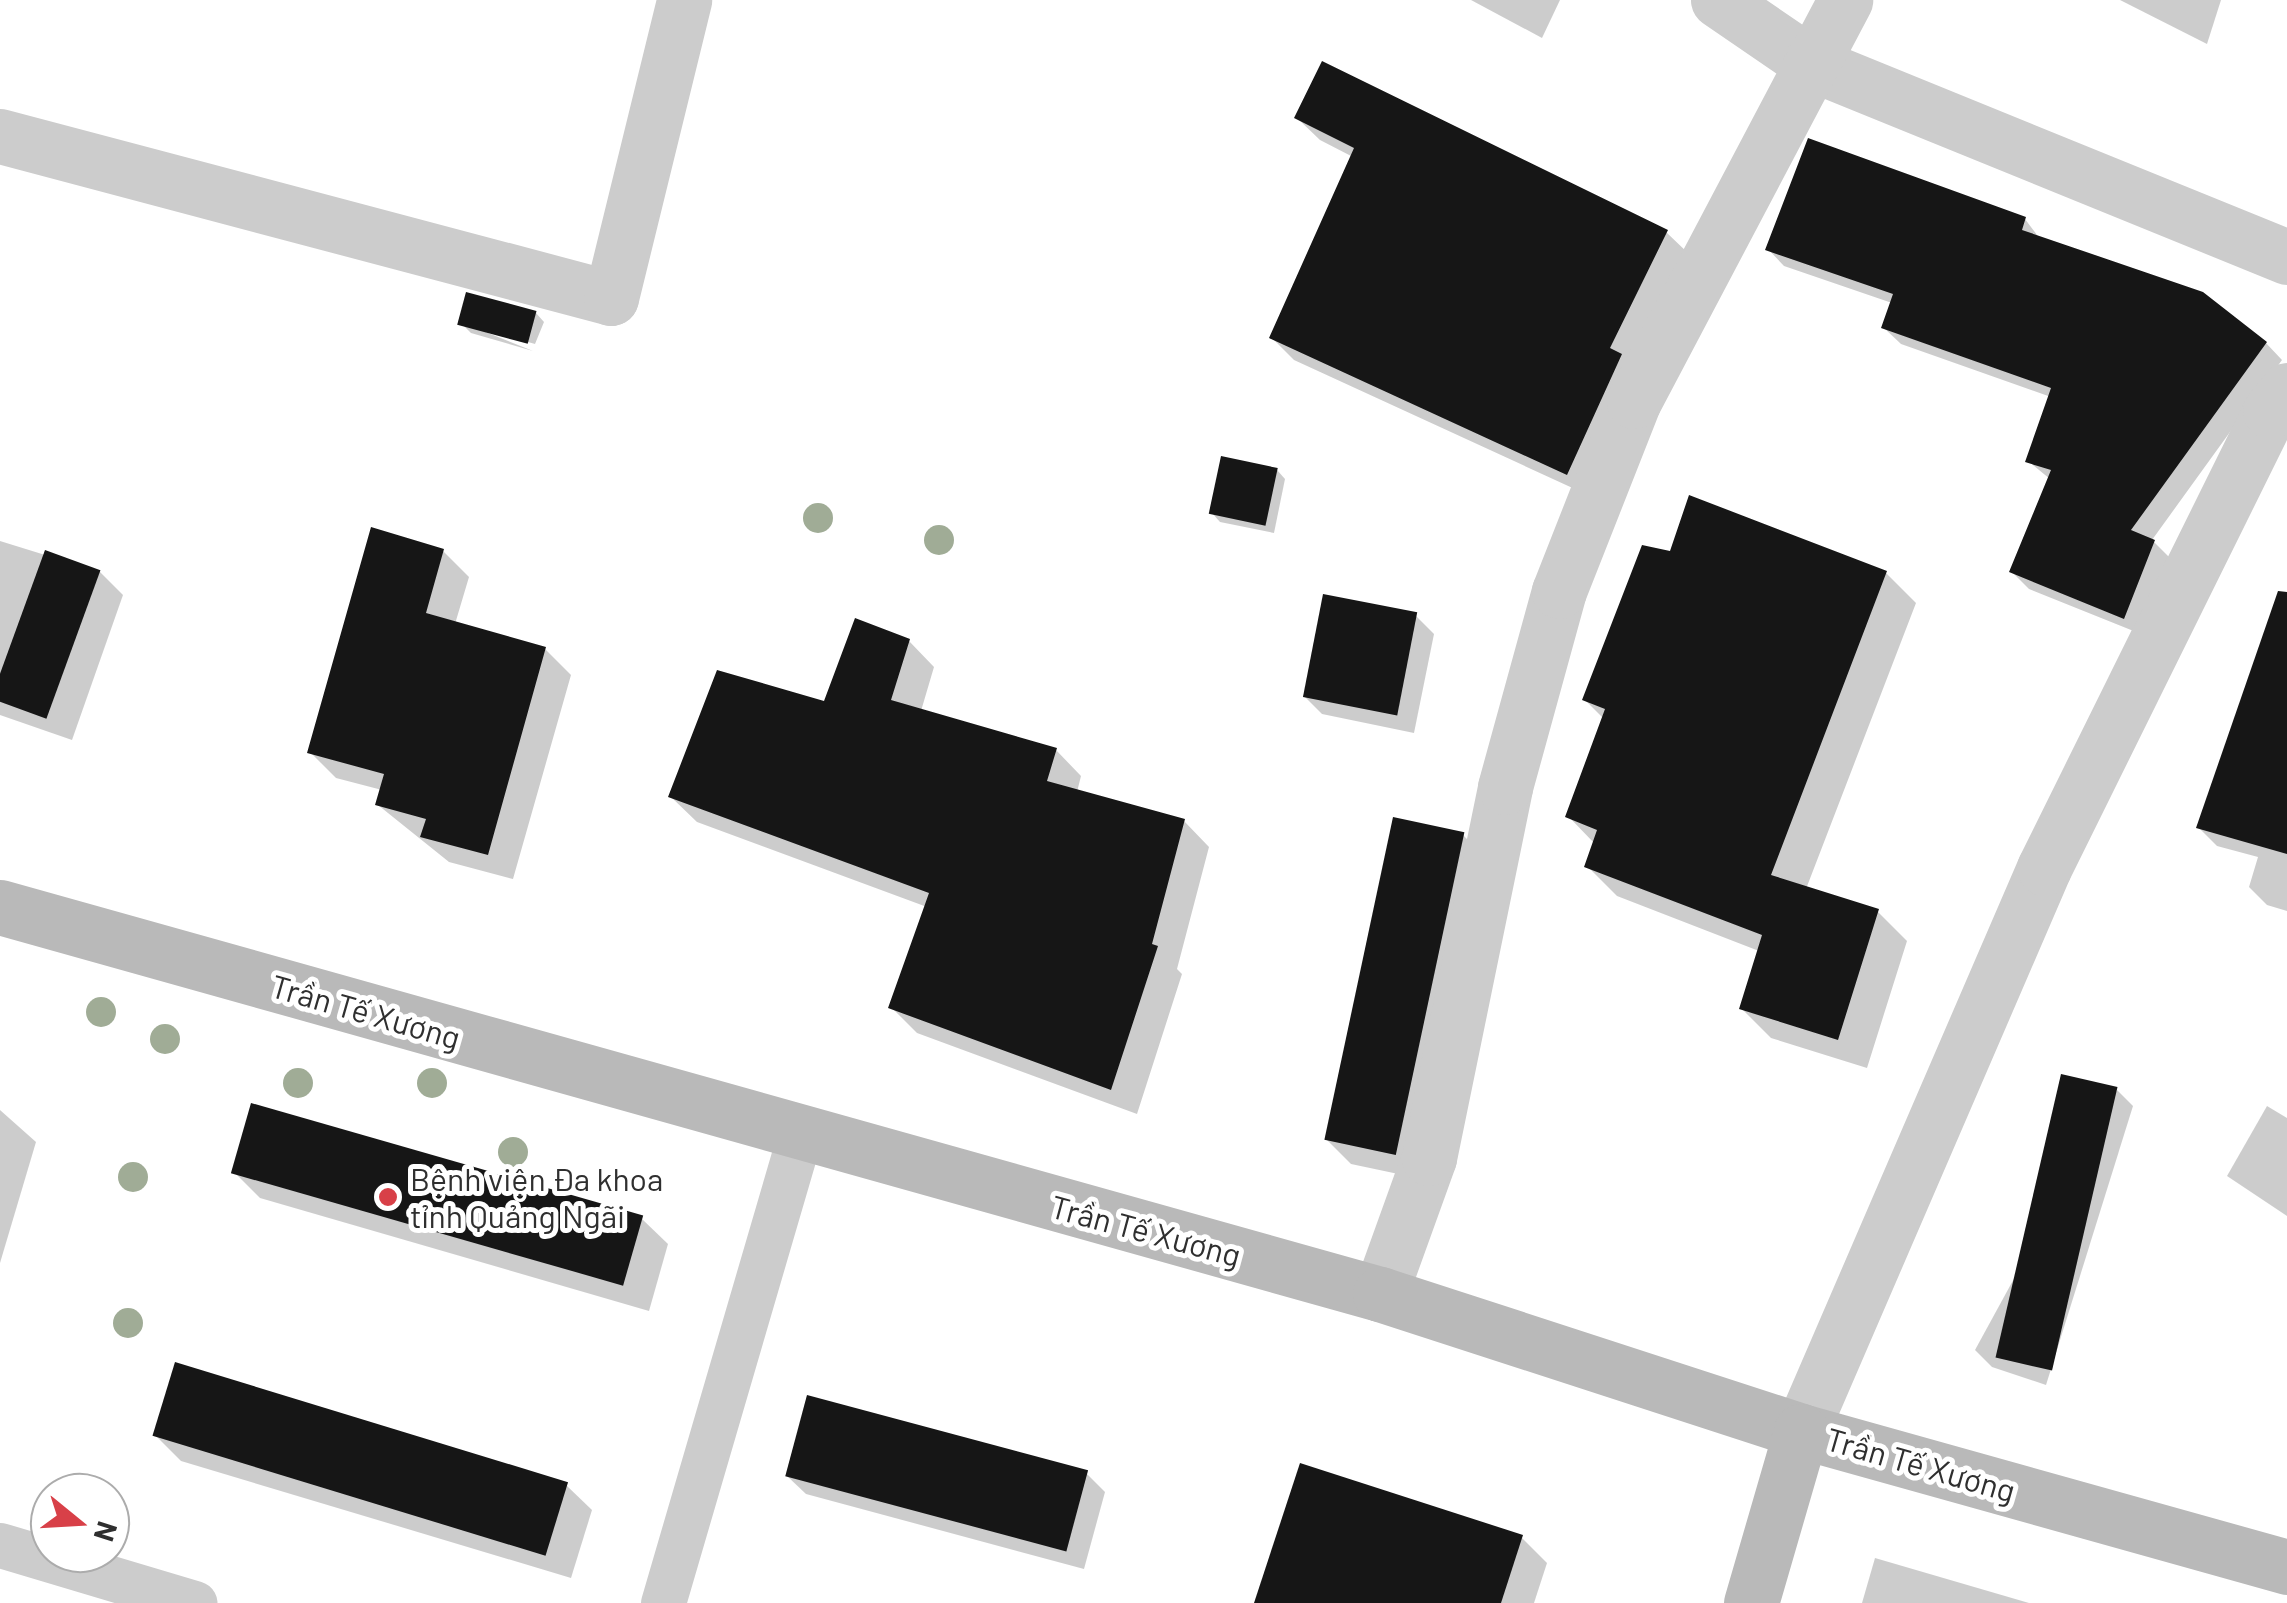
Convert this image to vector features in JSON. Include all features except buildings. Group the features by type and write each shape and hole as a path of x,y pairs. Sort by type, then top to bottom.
{"street":[{"path":"0,136 611,298 684,0"},
{"path":"1718,0 1810,63 2287,257"},
{"path":"1380,1294 1429,1158 1505,787 1559,591 1634,401 1844,0"},
{"path":"1752,1603 1801,1430 2044,868 2270,411 2287,390"},
{"name":"Trần Tế Xương","path":"0,907 800,1135 1380,1294 1801,1430 2287,1566"}],"lane":[{"path":"663,1603 800,1135"},
{"path":"0,1545 195,1603"}],"place":[{"name":"Bệnh viện Đa khoa tỉnh Quảng Ngãi","path":"388,1197"}]}
